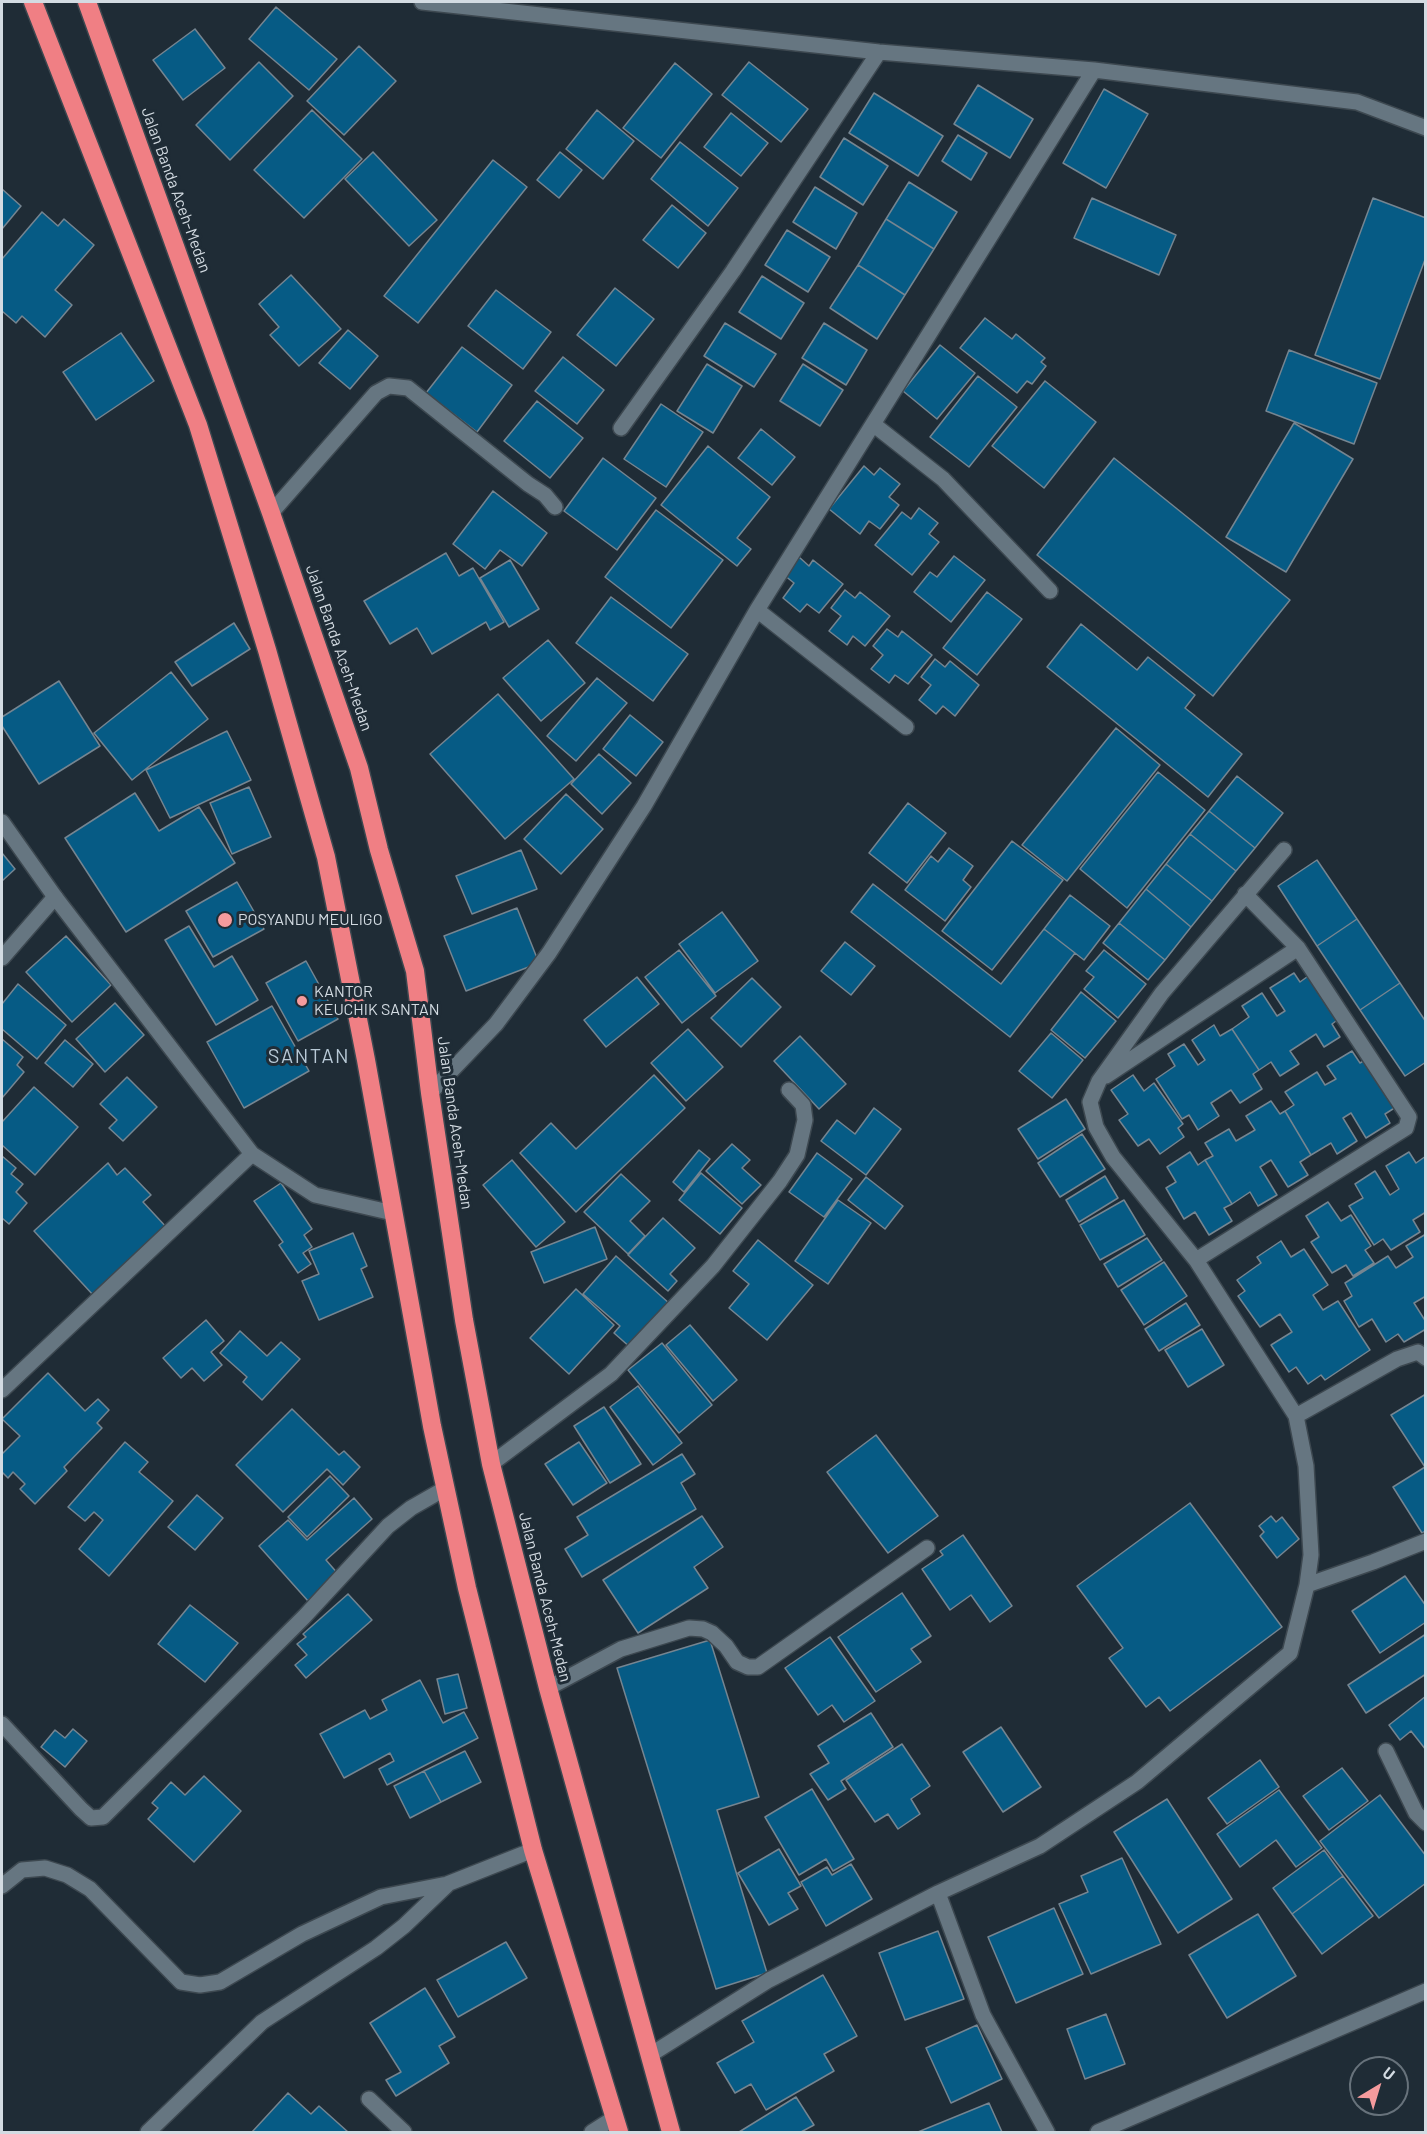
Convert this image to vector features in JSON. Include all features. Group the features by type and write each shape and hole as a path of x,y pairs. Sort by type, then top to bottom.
{"highway":[{"path":"33,2 198,425 267,650 326,857 366,1060 432,1426 467,1588 533,1850 616,2125"},
{"name":"Jalan Banda Aceh-Medan","path":"87,2 271,513 359,768 379,850 415,971 430,1093 464,1320 491,1464 548,1688 671,2133"}],"street":[{"path":"422,2 879,52 1094,70 1357,102 1425,128"},
{"path":"621,428 733,271 879,52"},
{"path":"430,1093 496,1024 549,953 644,806 757,610 1094,70"},
{"path":"271,513 376,393 389,386 408,388 545,495 555,507"},
{"path":"873,424 943,479 1050,591"},
{"path":"757,610 906,727"},
{"path":"2,822 55,897 252,1154 315,1195 393,1213"},
{"path":"650,2055 769,1980 938,1893 1040,1846 1146,1774 1290,1653 1307,1585 1311,1555 1306,1466 1296,1416 1196,1260 1113,1157 1096,1127 1090,1102 1099,1081 1162,993 1284,850"},
{"path":"1196,1260 1406,1128 1409,1117 1298,948 1245,894"},
{"path":"2,958 55,897"},
{"path":"1099,1081 1298,948"},
{"path":"491,1464 611,1374 655,1330 720,1257 780,1181 797,1155 805,1120 803,1105 789,1090"},
{"path":"2,1389 252,1154"},
{"path":"1296,1416 1397,1359 1418,1352 1425,1359"},
{"path":"2,1724 81,1809 91,1818 103,1817 304,1617 388,1526 411,1508 446,1488"},
{"path":"1307,1585 1373,1562 1425,1540"},
{"path":"548,1688 621,1650 689,1628 703,1629 712,1633 726,1646 737,1662 748,1667 758,1667 927,1548"},
{"path":"1386,1750 1416,1813 1425,1823"},
{"path":"2,1886 22,1870 45,1868 67,1875 90,1889 181,1982 200,1985 220,1982 302,1934 381,1897 447,1884 533,1850"},
{"path":"148,2133 262,2022 376,1948 404,1926 447,1884"},
{"path":"938,1893 983,2015 1047,2133"},
{"path":"1098,2133 1425,1991"},
{"path":"369,2099 404,2133"},
{"path":"592,2133 616,2125"}],"building":[{"path":"276,7 337,59 309,90 249,39"},
{"path":"195,29 225,68 183,100 153,60"},
{"path":"359,46 396,81 344,135 307,101"},
{"path":"259,62 293,96 230,160 196,125"},
{"path":"749,62 808,109 781,142 722,95"},
{"path":"675,63 712,94 661,158 623,128"},
{"path":"978,85 1033,119 1010,158 954,124"},
{"path":"1104,89 1148,114 1106,188 1063,163"},
{"path":"874,93 943,136 918,176 849,133"},
{"path":"312,110 362,159 304,218 254,170"},
{"path":"597,110 634,141 603,179 566,149"},
{"path":"731,113 768,143 741,176 704,147"},
{"path":"958,135 987,153 971,180 942,161"},
{"path":"844,138 888,166 863,205 820,177"},
{"path":"680,142 738,188 708,226 651,179"},
{"path":"373,152 437,220 409,246 345,179"},
{"path":"560,152 582,170 559,198 537,180"},
{"path":"493,160 527,187 418,323 384,296"},
{"path":"909,182 957,212 934,249 886,219"},
{"path":"815,187 857,213 836,249 793,222"},
{"path":"2,189 21,206 2,229"},
{"path":"1092,198 1176,235 1159,275 1074,238"},
{"path":"1373,198 1426,218 1426,257 1380,379 1315,355"},
{"path":"672,205 706,233 678,268 643,240"},
{"path":"42,212 58,226 64,219 94,245 55,290 72,305 45,337 22,316 16,323 2,311 2,259"},
{"path":"886,219 934,249 905,295 858,265"},
{"path":"787,230 830,257 808,292 765,265"},
{"path":"858,265 905,295 877,339 830,308"},
{"path":"291,275 341,329 299,366 270,335 279,327 259,304"},
{"path":"762,276 804,303 781,339 739,312"},
{"path":"615,288 654,319 616,366 577,335"},
{"path":"496,290 551,332 523,369 468,326"},
{"path":"985,318 1012,339 1016,334 1045,358 1041,362 1046,366 1032,384 1027,381 1017,393 960,348"},
{"path":"725,323 776,354 754,387 704,356"},
{"path":"824,323 867,350 846,385 802,358"},
{"path":"348,330 378,356 350,389 319,363"},
{"path":"121,333 154,381 96,420 63,372"},
{"path":"940,345 975,373 937,419 903,391"},
{"path":"462,347 512,385 477,432 426,393"},
{"path":"1289,350 1377,383 1354,444 1266,411"},
{"path":"563,357 604,390 577,424 535,391"},
{"path":"707,364 742,386 713,433 677,411"},
{"path":"803,364 843,390 820,426 780,401"},
{"path":"978,376 1017,407 969,467 930,437"},
{"path":"1045,381 1096,422 1044,488 992,446"},
{"path":"537,401 583,438 550,478 504,441"},
{"path":"661,404 703,432 666,487 624,459"},
{"path":"1294,423 1353,459 1286,572 1226,537"},
{"path":"761,429 795,457 772,485 738,458"},
{"path":"708,446 770,497 737,538 751,549 737,566 661,505"},
{"path":"603,458 656,498 617,550 564,511"},
{"path":"1114,458 1290,600 1213,696 1037,555"},
{"path":"864,466 874,475 880,468 900,484 889,497 899,505 880,529 869,521 860,534 829,509"},
{"path":"493,491 547,533 522,566 500,550 485,569 453,544"},
{"path":"919,508 938,523 929,534 939,542 912,575 875,545 902,512 911,519"},
{"path":"656,510 723,560 671,628 605,577"},
{"path":"446,553 459,576 473,568 504,622 490,630 486,622 432,654 417,628 390,644 364,601"},
{"path":"954,556 985,580 951,622 914,592 930,572 937,577"},
{"path":"799,557 809,566 813,560 843,584 819,613 807,604 800,612 783,598 794,583 784,575"},
{"path":"510,560 539,609 509,627 480,578"},
{"path":"845,590 855,598 860,592 890,616 865,646 853,636 847,645 829,631 841,616 831,608"},
{"path":"987,592 1022,619 977,675 943,648"},
{"path":"611,597 688,654 653,701 576,643"},
{"path":"234,623 250,649 192,686 175,662"},
{"path":"1081,624 1137,670 1148,657 1195,695 1185,708 1242,754 1208,797 1047,667"},
{"path":"887,629 898,637 902,631 932,655 908,684 895,675 889,683 871,669 883,655 873,646"},
{"path":"548,640 585,683 541,721 503,678"},
{"path":"935,659 945,667 950,661 979,685 955,716 943,706 936,714 919,700 931,685 921,677"},
{"path":"171,672 208,719 132,780 94,733"},
{"path":"597,678 627,703 576,761 547,736"},
{"path":"59,681 100,746 39,784 2,726 2,717"},
{"path":"498,694 574,779 505,839 430,754"},
{"path":"630,715 663,742 636,776 603,749"},
{"path":"1116,728 1160,765 1067,881 1022,845"},
{"path":"227,731 251,780 170,818 146,770"},
{"path":"599,754 631,783 602,814 571,784"},
{"path":"1158,772 1205,810 1127,908 1080,869"},
{"path":"1237,776 1283,813 1255,848 1209,811"},
{"path":"249,787 271,837 232,854 210,803"},
{"path":"135,793 159,831 199,807 235,863 126,932 65,838"},
{"path":"566,794 603,829 561,874 524,839"},
{"path":"908,803 946,833 907,883 869,853"},
{"path":"1209,811 1255,848 1236,871 1190,834"},
{"path":"1190,834 1236,871 1212,901 1166,864"},
{"path":"1012,841 1063,880 992,970 942,931"},
{"path":"949,848 973,866 963,880 971,887 945,921 905,890 931,856 938,862"},
{"path":"521,850 537,889 472,914 456,876"},
{"path":"2,853 15,869 2,881"},
{"path":"1317,860 1357,919 1317,946 1278,886"},
{"path":"1166,864 1212,901 1191,927 1146,889"},
{"name":"POSYANDU MEULIGO","path":"237,882 264,929 213,957 186,911"},
{"path":"873,884 1001,984 1044,929 1075,953 1010,1037 851,912"},
{"path":"1146,889 1191,927 1165,960 1119,923"},
{"path":"1070,895 1110,926 1084,960 1044,929"},
{"path":"517,908 539,963 466,991 444,936"},
{"path":"722,912 758,961 715,993 679,944"},
{"path":"1357,919 1400,983 1360,1010 1317,946"},
{"path":"1119,923 1165,960 1148,980 1103,943"},
{"path":"189,926 214,967 232,956 258,1000 216,1025 165,940"},
{"path":"66,936 111,985 72,1022 26,972"},
{"path":"845,942 875,966 851,995 821,971"},
{"path":"679,950 716,996 682,1023 645,977"},
{"path":"1104,950 1146,984 1118,1018 1084,989 1094,977 1086,971"},
{"name":"KANTOR KEUCHIK SANTAN","path":"306,961 338,1019 298,1041 266,983"},
{"path":"1294,973 1300,982 1311,974 1340,1018 1332,1024 1340,1037 1324,1047 1316,1034 1290,1051 1299,1064 1280,1076 1271,1062 1259,1070 1232,1029 1249,1017 1242,1006 1262,993 1277,1016 1285,1011 1270,988"},
{"path":"637,977 659,1004 606,1047 584,1020"},
{"path":"752,978 781,1007 741,1047 711,1018"},
{"path":"1400,983 1426,1022 1426,1062 1405,1076 1360,1010"},
{"path":"18,984 66,1025 37,1059 2,1029 2,1004"},
{"path":"1081,992 1116,1021 1085,1058 1051,1030"},
{"path":"115,1003 144,1035 105,1072 76,1039"},
{"path":"272,1006 309,1071 244,1108 207,1042"},
{"path":"1214,1025 1220,1036 1232,1029 1259,1070 1253,1074 1262,1089 1240,1103 1231,1090 1211,1103 1219,1116 1198,1130 1189,1115 1182,1119 1156,1079 1175,1066 1168,1054 1184,1044 1198,1065 1205,1060 1192,1040"},
{"path":"688,1029 723,1067 686,1101 651,1063"},
{"path":"1051,1033 1083,1060 1052,1098 1019,1071"},
{"path":"800,1036 846,1084 819,1109 774,1061"},
{"path":"2,1039 23,1057 17,1065 24,1072 2,1098"},
{"path":"65,1040 93,1064 73,1087 45,1063"},
{"path":"1352,1051 1360,1063 1367,1059 1396,1107 1385,1114 1390,1123 1366,1138 1351,1113 1343,1118 1357,1141 1337,1154 1331,1143 1311,1155 1285,1111 1294,1105 1285,1092 1317,1072 1325,1085 1336,1079 1327,1066"},
{"path":"654,1075 685,1108 576,1212 520,1153 551,1123 576,1149"},
{"path":"1133,1075 1144,1091 1154,1083 1183,1124 1178,1128 1184,1137 1160,1154 1149,1139 1138,1146 1119,1120 1128,1114 1111,1090"},
{"path":"127,1077 157,1107 123,1141 109,1128 117,1120 100,1104"},
{"path":"34,1087 78,1127 35,1175 2,1145 2,1122"},
{"path":"1066,1099 1085,1129 1038,1159 1018,1129"},
{"path":"1271,1101 1280,1114 1285,1111 1311,1155 1300,1162 1308,1175 1288,1187 1271,1160 1260,1167 1277,1195 1258,1206 1250,1192 1232,1204 1205,1160 1213,1156 1205,1143 1229,1129 1236,1141 1255,1130 1246,1116"},
{"path":"874,1108 901,1129 866,1175 821,1141 837,1120 855,1134"},
{"path":"1082,1134 1105,1169 1060,1197 1038,1163"},
{"path":"732,1144 750,1160 742,1168 761,1185 742,1204 706,1171"},
{"path":"699,1150 710,1159 684,1192 673,1182"},
{"path":"1190,1152 1198,1165 1205,1160 1232,1204 1224,1208 1232,1221 1209,1235 1195,1212 1184,1219 1166,1188 1176,1182 1167,1167"},
{"path":"1409,1152 1416,1163 1426,1156 1426,1212 1413,1220 1420,1232 1391,1250 1383,1239 1374,1245 1349,1206 1363,1198 1355,1184 1375,1171 1390,1195 1399,1189 1386,1166"},
{"path":"817,1153 852,1179 824,1217 789,1192"},
{"path":"2,1156 16,1168 11,1174 23,1184 16,1192 27,1203 9,1224 2,1218"},
{"path":"512,1160 565,1222 536,1247 483,1185"},
{"path":"108,1163 117,1175 125,1168 151,1195 143,1202 168,1229 94,1296 34,1231"},
{"path":"701,1173 742,1208 720,1234 679,1200"},
{"path":"621,1174 650,1201 630,1221 645,1236 628,1254 584,1212"},
{"path":"1105,1176 1118,1198 1079,1222 1066,1200"},
{"path":"866,1177 903,1206 885,1229 848,1200"},
{"path":"281,1183 312,1229 304,1235 312,1247 303,1253 311,1264 298,1273 279,1245 283,1242 254,1201"},
{"path":"838,1200 871,1223 828,1284 795,1261"},
{"path":"1124,1200 1145,1235 1100,1260 1080,1225"},
{"path":"1328,1202 1341,1221 1351,1215 1371,1246 1365,1250 1374,1263 1353,1276 1346,1265 1332,1273 1311,1242 1319,1237 1306,1216"},
{"path":"663,1218 695,1248 670,1274 677,1281 668,1291 628,1255"},
{"path":"595,1227 607,1259 544,1283 531,1252"},
{"path":"353,1233 367,1266 361,1269 373,1297 319,1320 302,1281 319,1274 309,1251"},
{"path":"1426,1234 1426,1296 1414,1303 1426,1322 1426,1329 1404,1342 1398,1334 1386,1342 1372,1319 1359,1327 1344,1301 1352,1296 1345,1283 1388,1256 1396,1268 1413,1257 1406,1246"},
{"path":"1147,1238 1162,1260 1118,1287 1104,1264"},
{"path":"758,1240 813,1285 767,1340 729,1308 749,1284 733,1271"},
{"path":"1281,1241 1291,1257 1304,1249 1328,1285 1313,1295 1323,1310 1338,1301 1370,1350 1325,1380 1321,1375 1308,1384 1296,1367 1289,1372 1271,1345 1292,1332 1280,1314 1260,1327 1238,1296 1245,1291 1237,1280 1261,1263 1257,1257"},
{"path":"616,1256 670,1304 631,1348 614,1333 620,1326 583,1294"},
{"path":"1164,1262 1187,1296 1144,1325 1121,1290"},
{"path":"576,1289 614,1325 569,1374 530,1338"},
{"path":"1186,1303 1200,1325 1159,1351 1145,1329"},
{"path":"206,1320 224,1341 211,1352 222,1365 204,1381 192,1368 181,1378 163,1358"},
{"path":"690,1325 737,1380 713,1401 666,1345"},
{"path":"1202,1329 1224,1365 1188,1387 1165,1350"},
{"path":"240,1331 267,1356 281,1342 300,1359 262,1400 243,1382 247,1377 220,1353"},
{"path":"662,1343 712,1405 679,1433 628,1370"},
{"path":"48,1373 85,1411 98,1399 109,1410 97,1423 102,1428 64,1467 67,1471 35,1504 20,1489 25,1484 13,1472 8,1478 2,1472 2,1454 20,1436 2,1419"},
{"path":"638,1386 682,1443 653,1465 610,1407"},
{"path":"1426,1394 1426,1531 1422,1533 1393,1487 1425,1467 1391,1415"},
{"path":"604,1407 641,1464 610,1483 574,1426"},
{"path":"292,1409 339,1455 344,1451 360,1467 343,1485 327,1469 283,1512 236,1465"},
{"path":"876,1435 938,1516 888,1553 827,1472"},
{"path":"125,1442 148,1462 139,1472 173,1501 109,1576 79,1549 103,1520 94,1512 85,1521 68,1507"},
{"path":"579,1442 607,1483 573,1505 545,1464"},
{"path":"682,1454 695,1474 681,1483 696,1509 582,1577 565,1549 588,1535 577,1517"},
{"path":"330,1476 349,1496 307,1537 288,1517"},
{"path":"197,1495 223,1518 195,1550 168,1527"},
{"path":"354,1498 372,1519 326,1560 339,1575 308,1601 259,1546 288,1520 307,1540"},
{"path":"1190,1503 1282,1627 1170,1711 1159,1697 1146,1707 1109,1658 1123,1648 1077,1586"},
{"path":"702,1516 723,1547 694,1567 708,1588 638,1633 603,1580"},
{"path":"1271,1516 1276,1522 1282,1517 1299,1539 1277,1558 1260,1536 1264,1532 1259,1526"},
{"path":"963,1535 1012,1606 990,1622 971,1595 950,1610 922,1569 943,1555 940,1551"},
{"path":"1405,1576 1426,1606 1426,1622 1380,1653 1352,1611"},
{"path":"902,1593 931,1636 911,1649 921,1662 876,1692 838,1637"},
{"path":"348,1594 372,1620 306,1678 295,1665 307,1655 297,1644 306,1637 303,1634"},
{"path":"190,1605 238,1643 205,1682 158,1644"},
{"path":"1426,1634 1426,1674 1366,1713 1348,1685"},
{"path":"830,1637 875,1701 844,1722 832,1705 818,1715 785,1668"},
{"path":"710,1640 759,1797 717,1810 767,1973 716,1989 617,1668"},
{"path":"458,1674 467,1708 445,1714 437,1679"},
{"path":"420,1680 443,1723 464,1712 478,1738 387,1785 379,1769 394,1761 390,1753 344,1778 320,1734 365,1710 370,1719 387,1710 382,1700"},
{"path":"1426,1696 1426,1750 1411,1731 1400,1740 1389,1725"},
{"path":"871,1713 893,1747 841,1781 846,1789 828,1800 810,1774 829,1763 818,1746"},
{"path":"1001,1727 1041,1787 1003,1812 963,1752"},
{"path":"73,1729 87,1741 65,1767 41,1747 55,1730 65,1738"},
{"path":"902,1744 930,1786 911,1799 920,1814 898,1829 888,1814 875,1822 846,1780"},
{"path":"465,1751 481,1782 441,1802 424,1771"},
{"path":"1260,1760 1279,1787 1227,1824 1208,1798"},
{"path":"1342,1768 1368,1801 1329,1830 1303,1796"},
{"path":"424,1771 441,1802 410,1818 394,1786"},
{"path":"204,1776 241,1811 194,1862 148,1819 158,1808 152,1803 171,1782 185,1795"},
{"path":"812,1789 854,1859 833,1871 826,1859 799,1875 765,1817"},
{"path":"1279,1790 1322,1848 1296,1867 1276,1840 1240,1867 1217,1834"},
{"path":"1380,1795 1426,1856 1426,1883 1379,1918 1320,1841"},
{"path":"1167,1799 1232,1899 1178,1933 1114,1832"},
{"path":"779,1849 801,1886 788,1893 798,1909 769,1925 738,1873"},
{"path":"1324,1850 1343,1876 1292,1914 1273,1888"},
{"path":"1122,1858 1161,1944 1091,1974 1059,1904 1088,1892 1081,1876"},
{"path":"851,1864 872,1899 826,1926 801,1882 827,1867 832,1875"},
{"path":"1343,1876 1373,1916 1322,1954 1292,1914"},
{"path":"1054,1908 1083,1974 1016,2003 988,1937"},
{"path":"1258,1914 1296,1976 1227,2018 1189,1955"},
{"path":"938,1931 964,1999 905,2020 879,1953"},
{"path":"506,1942 527,1978 458,2017 437,1980"},
{"path":"823,1975 857,2036 824,2054 834,2071 766,2110 751,2084 735,2093 717,2063 754,2042 742,2021"},
{"path":"425,1988 455,2037 439,2046 449,2063 396,2096 386,2080 401,2072 370,2023"},
{"path":"1106,2014 1125,2064 1085,2079 1067,2029"},
{"path":"977,2025 1002,2079 951,2103 926,2048"},
{"path":"288,2093 311,2114 319,2106 348,2132 252,2132"},
{"path":"796,2097 814,2125 801,2132 739,2132"},
{"path":"989,2103 1002,2132 918,2132"}],"place":[{"name":"POSYANDU MEULIGO","path":"225,920"},
{"name":"KANTOR KEUCHIK SANTAN","path":"302,1001"}],"district":[{"name":"SANTAN","path":"309,1056"}]}
